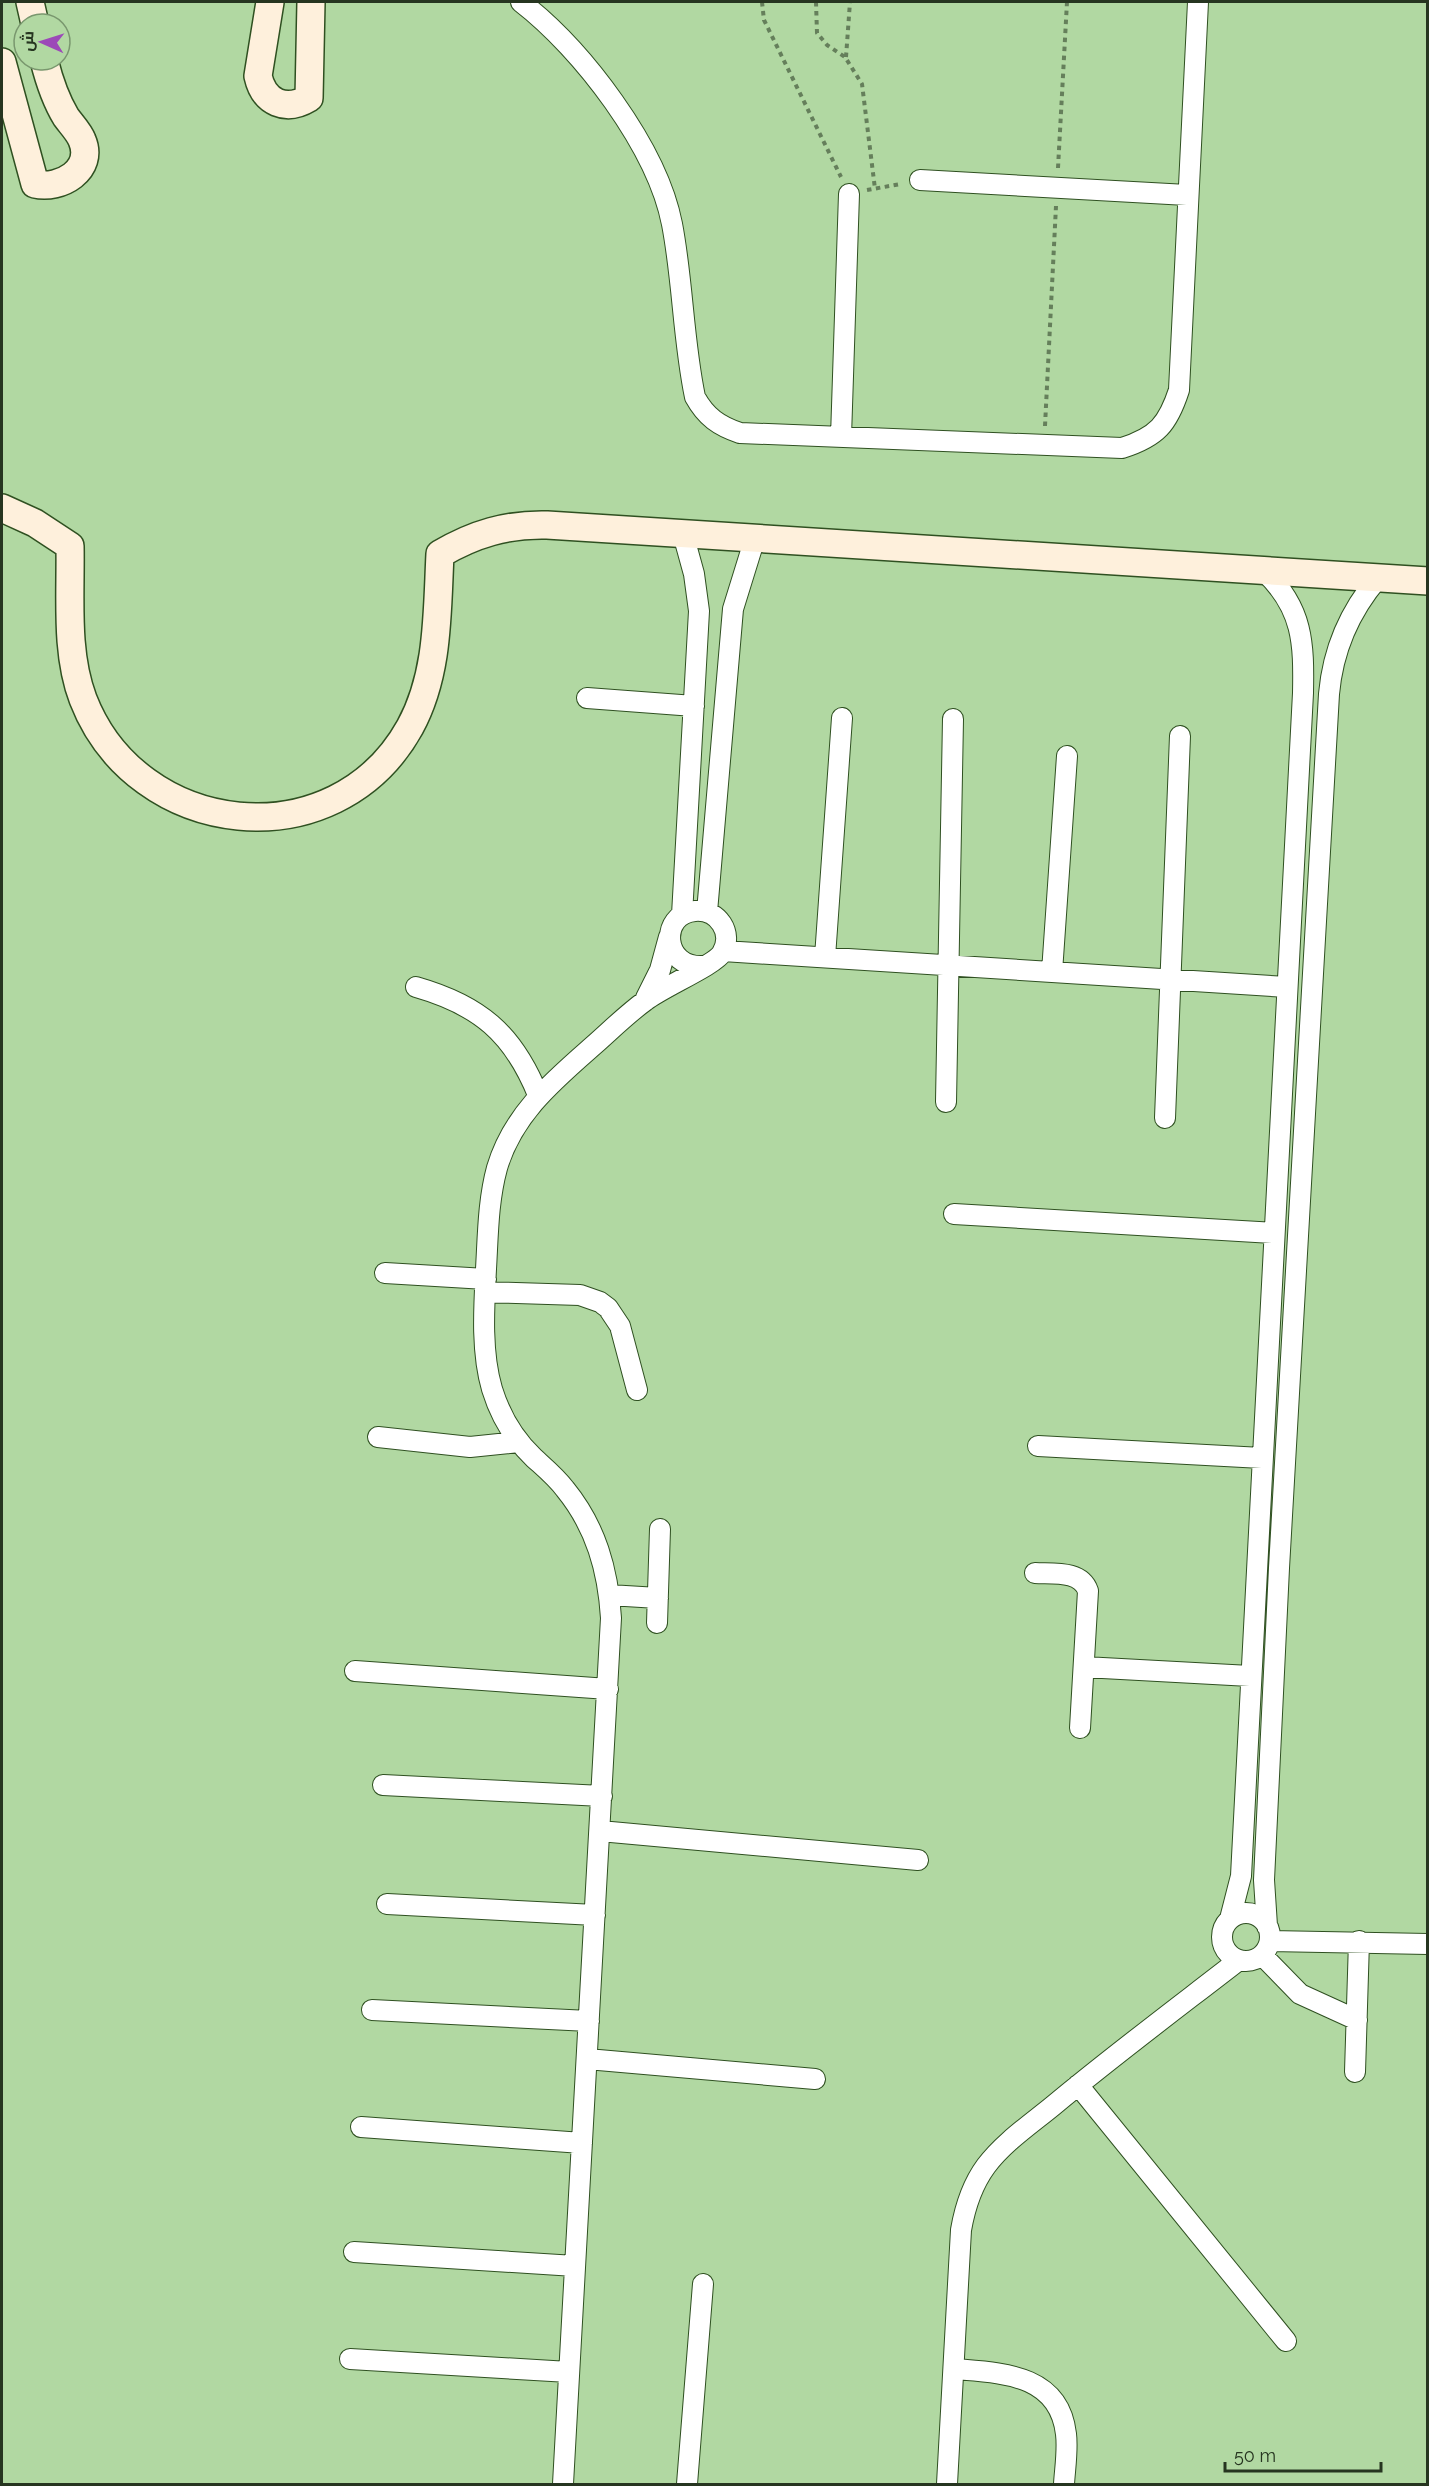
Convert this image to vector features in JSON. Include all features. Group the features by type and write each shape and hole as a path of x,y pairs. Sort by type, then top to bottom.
{"street":[{"path":"270,2 258,76 265,94 281,105 291,106 309,98 311,2"},
{"path":"521,2 541,17 596,79 621,112 658,179 672,224 695,397 702,410 712,421 740,433 1122,448 1143,441 1162,427 1173,410 1179,390 1198,2"},
{"path":"2,62 35,184 52,186 69,180 75,174 83,158 84,149 83,140 58,104 48,72"},
{"path":"920,180 1187,195"},
{"path":"841,437 849,194"},
{"path":"2,508 36,523 70,546 73,652 76,676 83,698 105,740 136,775 176,801 209,812 244,818 292,813 338,796 372,773 394,749 412,721 428,683 435,634 440,554 473,536 491,530 528,525 1265,572 1428,580"},
{"path":"682,915 699,629 698,592 683,534"},
{"path":"707,912 730,632 738,586 755,538"},
{"path":"1265,572 1281,589 1293,609 1299,624 1304,656 1240,1876 1230,1919 1223,1931 1223,1946 1227,1952 1239,1960 1255,1960 1267,1941 1264,1880 1279,1568 1331,672 1336,651 1348,622 1364,594 1378,578"},
{"path":"699,629 730,632"},
{"path":"587,698 694,706"},
{"path":"825,957 842,718"},
{"path":"946,1102 953,719"},
{"path":"1165,1118 1180,736"},
{"path":"1053,972 1067,756"},
{"path":"563,2484 611,1618 609,1595 598,1546 578,1505 564,1487 519,1442 499,1407 492,1387 485,1347 485,1285 489,1214 498,1167 515,1126 538,1095 645,1000 712,963 723,951 726,943 724,928 720,921 707,912 690,911 682,915 671,929 660,970 645,1000"},
{"path":"669,937 670,946 679,960 687,965 704,966"},
{"path":"723,951 1287,987"},
{"path":"416,987 456,1001 493,1023 520,1056 538,1095"},
{"path":"1282,1087 1306,1088"},
{"path":"954,1214 1274,1233"},
{"path":"385,1273 580,1295 600,1302 608,1308 620,1326 637,1390"},
{"path":"378,1437 470,1447 519,1442"},
{"path":"1038,1446 1262,1458"},
{"path":"657,1623 660,1529"},
{"path":"1256,1566 1279,1568"},
{"path":"1035,1573 1073,1576 1086,1586 1089,1596 1080,1728"},
{"path":"609,1595 658,1598"},
{"path":"1084,1667 1250,1676"},
{"path":"355,1671 608,1689"},
{"path":"383,1785 602,1796"},
{"path":"600,1831 918,1860"},
{"path":"387,1904 595,1915"},
{"path":"1230,1919 1238,1914 1255,1914 1267,1941 1300,1994 1357,2020"},
{"path":"1267,1941 1428,1944"},
{"path":"1355,2072 1359,1941"},
{"path":"947,2484 961,2230 969,2196 976,2181 997,2153 1078,2085 1239,1960"},
{"path":"372,2010 589,2021"},
{"path":"587,2060 815,2079"},
{"path":"1078,2085 1286,2341"},
{"path":"361,2127 582,2143"},
{"path":"354,2252 575,2266"},
{"path":"687,2484 703,2283"},
{"path":"350,2359 569,2372"},
{"path":"954,2369 1018,2376 1030,2381 1050,2397 1063,2418 1066,2431 1064,2484"}],"path":[{"path":"762,2 764,20 849,194 920,180"},
{"path":"816,2 817,33 827,45 846,57 862,84 875,189"},
{"path":"846,57 850,2"},
{"path":"1044,445 1067,2"}]}
